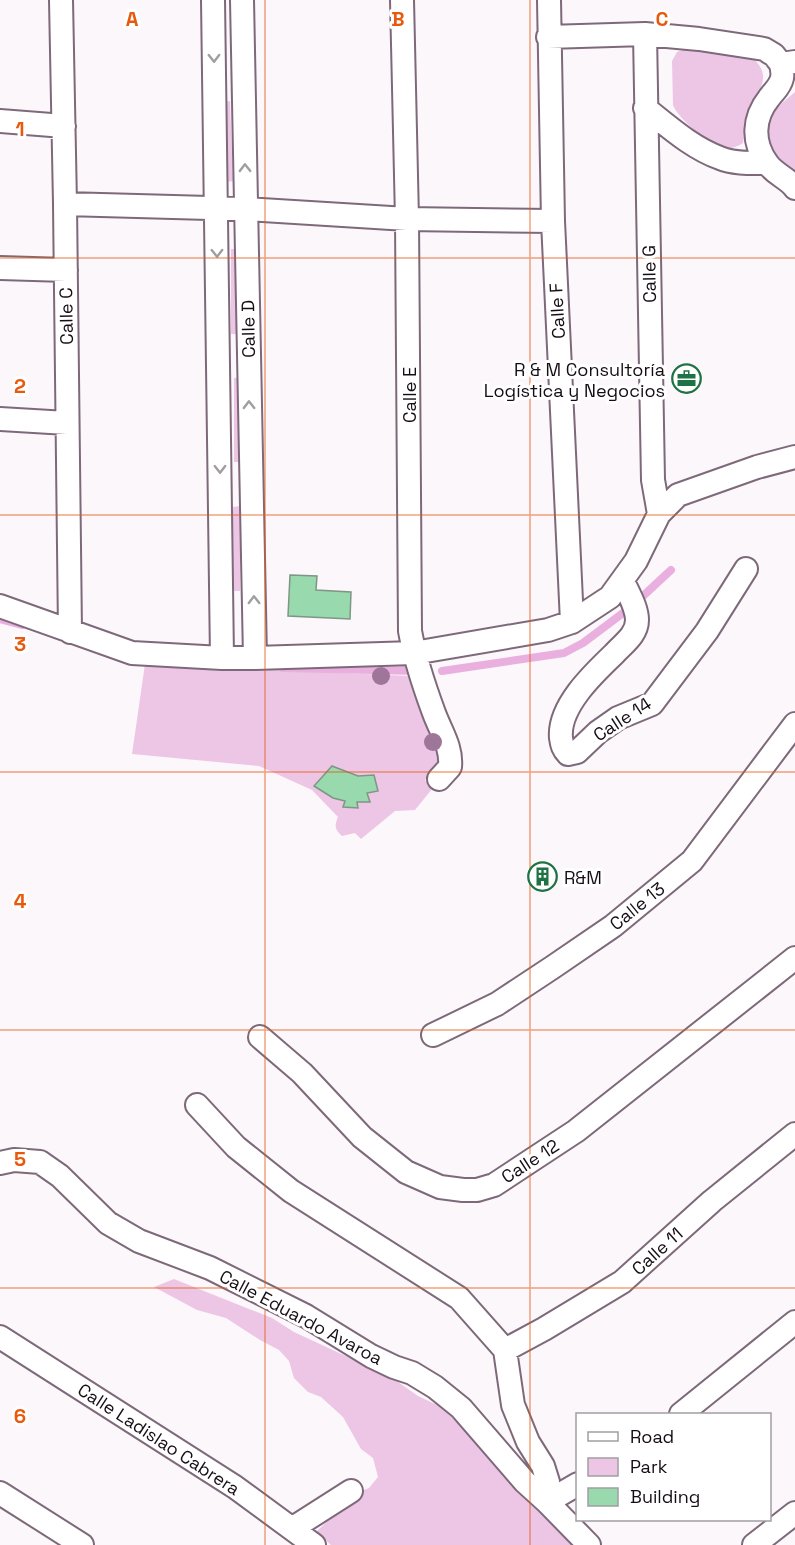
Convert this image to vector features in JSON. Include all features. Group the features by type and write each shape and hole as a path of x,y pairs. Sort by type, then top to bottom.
{"street":[{"name":"Calle C","path":"61,0 70,632"},
{"name":"Calle D","path":"213,0 222,658"},
{"name":"Calle D","path":"242,0 255,658"},
{"name":"Calle E","path":"402,0 407,219 410,631 414,653 434,713 449,747 450,767 438,779"},
{"name":"Calle F","path":"549,0 553,221 572,622"},
{"path":"548,37 645,34 699,39 764,49 788,63 779,86 768,99 757,121 755,131 756,141 767,163 795,188"},
{"name":"Calle G","path":"645,34 653,480 660,514"},
{"path":"645,108 696,147 721,159 767,163"},
{"path":"0,121 64,126"},
{"path":"65,204 245,209 407,219 553,221"},
{"path":"0,268 66,270"},
{"path":"0,419 68,423"},
{"path":"0,606 132,653 222,658 414,653 548,630 572,622 610,597 640,554 660,514 678,495 757,467 795,457"},
{"name":"Calle 14","path":"623,581 637,621 631,637 580,690 563,716 562,743 568,754 578,752 598,732 618,718 652,704 707,631 747,569"},
{"name":"Calle 13","path":"433,1035 497,1004 553,968 613,926 693,861 795,724"},
{"name":"Calle 12","path":"260,1037 302,1072 362,1137 406,1172 440,1187 477,1190 494,1185 576,1131 795,958"},
{"path":"197,1105 236,1147 291,1191 459,1298 505,1350 513,1405 528,1442 543,1466 548,1482 547,1502"},
{"name":"Calle 11","path":"505,1350 622,1282 712,1201 795,1134"},
{"name":"Calle Eduardo Avaroa","path":"0,1163 14,1160 40,1161 60,1176 108,1223 139,1241 210,1268 306,1317 371,1356 412,1373 435,1387 460,1408 532,1489 589,1545"},
{"path":"682,1413 795,1322"},
{"name":"Calle Ladislao Cabrera","path":"0,1337 235,1487 314,1545"},
{"path":"547,1502 576,1485"},
{"path":"292,1528 351,1491"},
{"path":"0,1493 82,1545"},
{"path":"754,1545 795,1513"}],"green space":[{"path":"688,48 754,59 760,67 763,80 748,115 743,143 738,146 724,148 710,142 687,124 676,111 673,105 672,61 677,52"},
{"path":"795,92 795,171 781,163 766,134 775,109"},
{"path":"230,101 233,181 227,182 223,102"},
{"path":"231,249 238,249 238,334 231,334"},
{"path":"241,377 241,462 234,462 234,378"},
{"path":"240,506 240,591 233,591 233,507"},
{"path":"145,664 411,676 450,757 425,780 432,789 415,810 395,811 361,839 355,833 342,836 336,828 338,817 312,790 259,766 132,754"},
{"path":"174,1279 272,1318 294,1332 391,1377 418,1396 437,1405 460,1424 584,1545 331,1545 316,1532 356,1493 369,1488 378,1477 373,1458 361,1449 343,1417 321,1397 308,1392 294,1378 289,1361 279,1350 226,1318 197,1310 154,1287"}],"building":[{"path":"290,575 317,576 316,590 351,592 350,619 288,616"},
{"path":"332,766 358,776 374,775 378,791 367,793 370,802 357,802 358,808 343,807 345,801 333,798 314,786"},
{"name":"R&M","path":"547,867 552,873 539,885 534,880"}],"waterway":[{"path":"643,596 671,570"},
{"path":"442,671 564,653 583,643 623,613"},
{"path":"0,619 22,625"},
{"path":"283,668 417,671"}],"place":[{"name":"R & M Consultoría Logística y Negocios","path":"686,379"},
{"name":"R&M","path":"543,877"}]}
